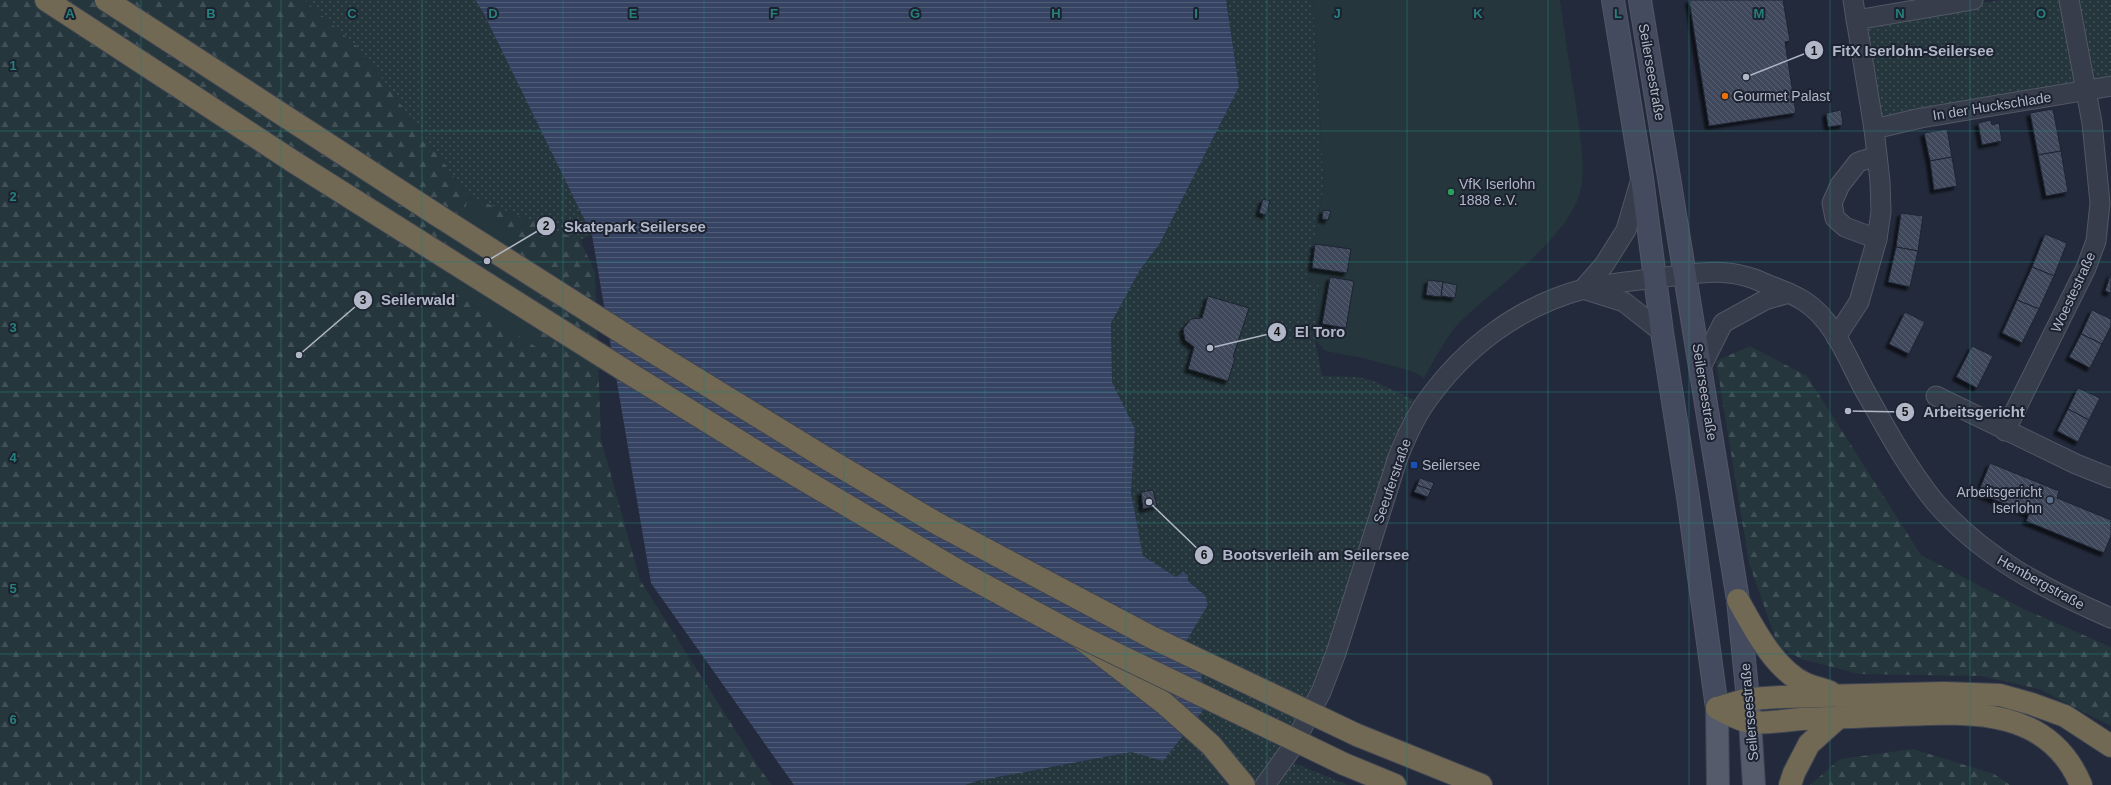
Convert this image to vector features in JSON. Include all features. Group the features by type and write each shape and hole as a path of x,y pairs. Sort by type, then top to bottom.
{"highway":[{"path":"46,0 418,242 770,460 962,573 1075,634 1344,764 1394,785"},
{"path":"106,0 437,215 649,349 824,457 938,524 1151,637 1357,734 1481,785"},
{"path":"1738,600 1762,642 1779,664 1805,683 1840,695"},
{"path":"1075,634 1165,704 1194,729 1211,745 1244,785"},
{"path":"1717,708 1748,699 1944,693 2000,695 2032,704 2065,716 2111,746"},
{"path":"1717,708 1750,722 1934,714 1989,715 2013,722 2037,732 2056,747 2071,764 2081,785"},
{"path":"1790,785 1809,744 1839,717"}],"main road":[{"name":"Seilerseestraße","path":"1614,0 1642,178 1662,332 1688,497 1717,708 1718,785"},
{"name":"Seilerseestraße","path":"1640,0 1738,600 1750,722 1754,785"}],"street":[{"path":"1836,337 1859,302 1876,238 1881,212 1874,129 1853,0"},
{"path":"1856,20 1973,0"},
{"name":"Woestestraße","path":"2006,431 2086,268 2096,241 2100,203 2098,172 2069,0"},
{"name":"In der Huckschlade","path":"1874,129 1920,118 2111,86"},
{"path":"1876,238 1845,227 1835,218 1832,204 1840,185 1858,162 1877,156"},
{"path":"1642,178 1626,230 1604,265 1583,290 1624,302 1662,332"},
{"name":"Hembergstraße","path":"1685,274 1716,272 1747,276 1805,301 1823,319 1836,337 1911,470 1935,502 1959,528 1991,554 2021,574 2078,604 2111,618"},
{"name":"Seeuferstraße","path":"1265,785 1291,749 1321,692 1336,653 1398,457 1411,427 1425,403 1463,358 1491,334 1533,307 1583,290 1685,274"},
{"path":"1701,367 1723,323 1765,300 1789,293"},
{"path":"1936,396 2076,464 2111,478"}],"green space":[{"path":"0,0 304,0 360,49 468,196 580,240 595,272 601,439 640,580 760,769 772,785 0,785"},
{"path":"304,0 475,0 483,12 592,235 580,240 468,196 360,49"},
{"path":"1226,0 1313,0 1324,187 1306,281 1319,283 1315,340 1322,376 1357,377 1371,380 1421,403 1335,652 1262,785 965,785 977,781 1131,752 1163,760 1184,645 1208,605 1205,595 1188,580 1176,577 1143,557 1131,493 1135,429 1112,382 1111,323 1139,272 1160,243 1239,87"},
{"name":"VfK Iserlohn 1888 e.V.","path":"1313,0 1560,0 1582,154 1582,183 1577,202 1566,221 1551,240 1533,258 1462,320 1452,332 1424,378 1411,371 1363,358 1325,351 1315,340 1319,283 1306,281 1324,187"},
{"path":"2001,0 2111,0 2111,83 1877,123 1860,22"},
{"path":"468,196 510,233 545,353 449,289"},
{"path":"1750,346 1807,376 1921,555 2024,609 2111,647 2111,726 2039,689 1981,676 1859,674 1801,659 1778,646 1749,563 1716,361"},
{"path":"1913,749 1994,774 2010,785 1810,785 1840,759"},
{"path":"1289,761 1348,785 1271,785"}],"water":[{"path":"475,0 1226,0 1239,87 1160,243 1140,270 1111,323 1112,382 1135,429 1131,493 1143,556 1176,577 1183,572 1188,575 1188,581 1205,595 1208,605 1184,645 1201,673 1204,709 1163,761 1131,752 977,781 965,785 794,785 651,583 592,235 483,12"}],"building":[{"path":"1689,0 1783,0 1790,41 1785,42 1796,113 1709,126"},
{"path":"2053,109 2061,151 2038,155 2030,113"},
{"path":"1841,110 1843,125 1828,127 1826,113"},
{"path":"1991,120 1992,125 1999,123 2002,141 1982,145 1978,123"},
{"path":"1947,129 1952,157 1930,161 1924,133"},
{"path":"2061,151 2068,192 2046,196 2038,155"},
{"path":"1952,157 1957,186 1934,190 1930,161"},
{"path":"1263,199 1270,201 1266,215 1259,213"},
{"path":"1323,210 1331,211 1328,220 1322,219"},
{"path":"1901,213 1923,216 1918,251 1896,247"},
{"path":"2045,234 2067,243 2054,276 2032,267"},
{"path":"1315,244 1351,249 1347,273 1312,268"},
{"path":"1896,247 1918,251 1910,287 1888,282"},
{"path":"2032,267 2054,276 2039,309 2017,300"},
{"path":"2111,273 2111,293 2105,291"},
{"path":"1330,277 1354,281 1346,328 1322,324"},
{"path":"1428,280 1443,282 1441,297 1426,295"},
{"path":"1443,282 1457,285 1455,298 1441,296"},
{"path":"1208,296 1249,308 1233,357 1235,358 1228,381 1188,369 1194,347 1185,340 1183,329 1191,319 1202,318"},
{"path":"2017,300 2039,309 2022,343 2002,333"},
{"path":"2092,310 2111,319 2111,326 2102,344 2081,334"},
{"path":"1905,312 1925,322 1909,354 1889,344"},
{"path":"2081,334 2102,344 2090,368 2069,357"},
{"path":"1972,346 1993,356 1977,388 1956,377"},
{"path":"2078,388 2100,398 2089,420 2068,409"},
{"path":"2068,409 2089,420 2078,442 2057,431"},
{"path":"1990,463 2059,491 2057,498 2111,520 2111,536 2104,553 2026,521 2029,514 1978,493"},
{"path":"1420,478 1434,483 1431,490 1417,485"},
{"path":"1417,485 1431,490 1428,497 1414,492"},
{"path":"1153,490 1157,506 1143,509 1141,492"}],"place":[{"name":"FitX Iserlohn-Seilersee","path":"1746,77"},
{"name":"Gourmet Palast","path":"1725,96"},
{"name":"VfK Iserlohn 1888 e.V.","path":"1451,192"},
{"name":"Skatepark Seilersee","path":"487,261"},
{"name":"El Toro","path":"1210,348"},
{"name":"Seilerwald","path":"299,355"},
{"name":"Arbeitsgericht","path":"1848,411"},
{"name":"Seilersee","path":"1414,465"},
{"name":"Arbeitsgericht Iserlohn","path":"2050,500"},
{"name":"Bootsverleih am Seilersee","path":"1149,502"}]}
